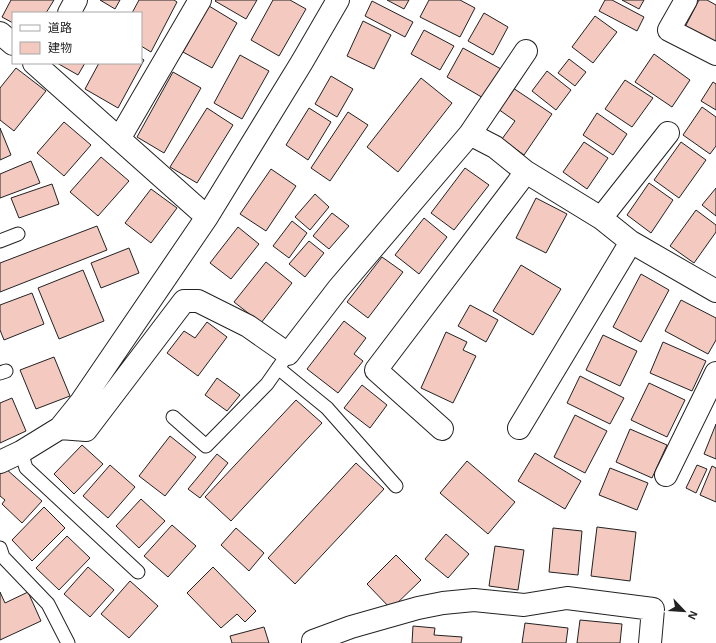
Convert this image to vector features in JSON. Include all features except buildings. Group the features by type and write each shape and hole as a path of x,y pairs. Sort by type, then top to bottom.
{"street":[{"path":"70,12 76,0"},
{"path":"119,139 200,0"},
{"path":"0,462 21,452 60,428 81,402 206,217 302,62 338,0"},
{"path":"686,0 669,30 716,54"},
{"path":"0,32 12,43"},
{"path":"60,428 86,430 184,301 198,301 248,326 283,361 338,289 470,134 526,51"},
{"path":"37,64 206,217"},
{"path":"601,218 668,133"},
{"path":"470,134 495,147 526,172 601,218 631,242 716,291"},
{"path":"442,429 376,370 526,172"},
{"path":"520,428 631,242"},
{"path":"666,476 716,373"},
{"path":"313,643 313,641 352,627 418,608 444,603 474,600 524,605 567,598 653,609 650,643"}],"lane":[{"path":"0,240 18,234"},
{"path":"173,417 206,446 267,384 283,361 396,486"},
{"path":"21,452 26,468 138,572"},
{"path":"0,548 3,557 48,604 68,643"}]}
